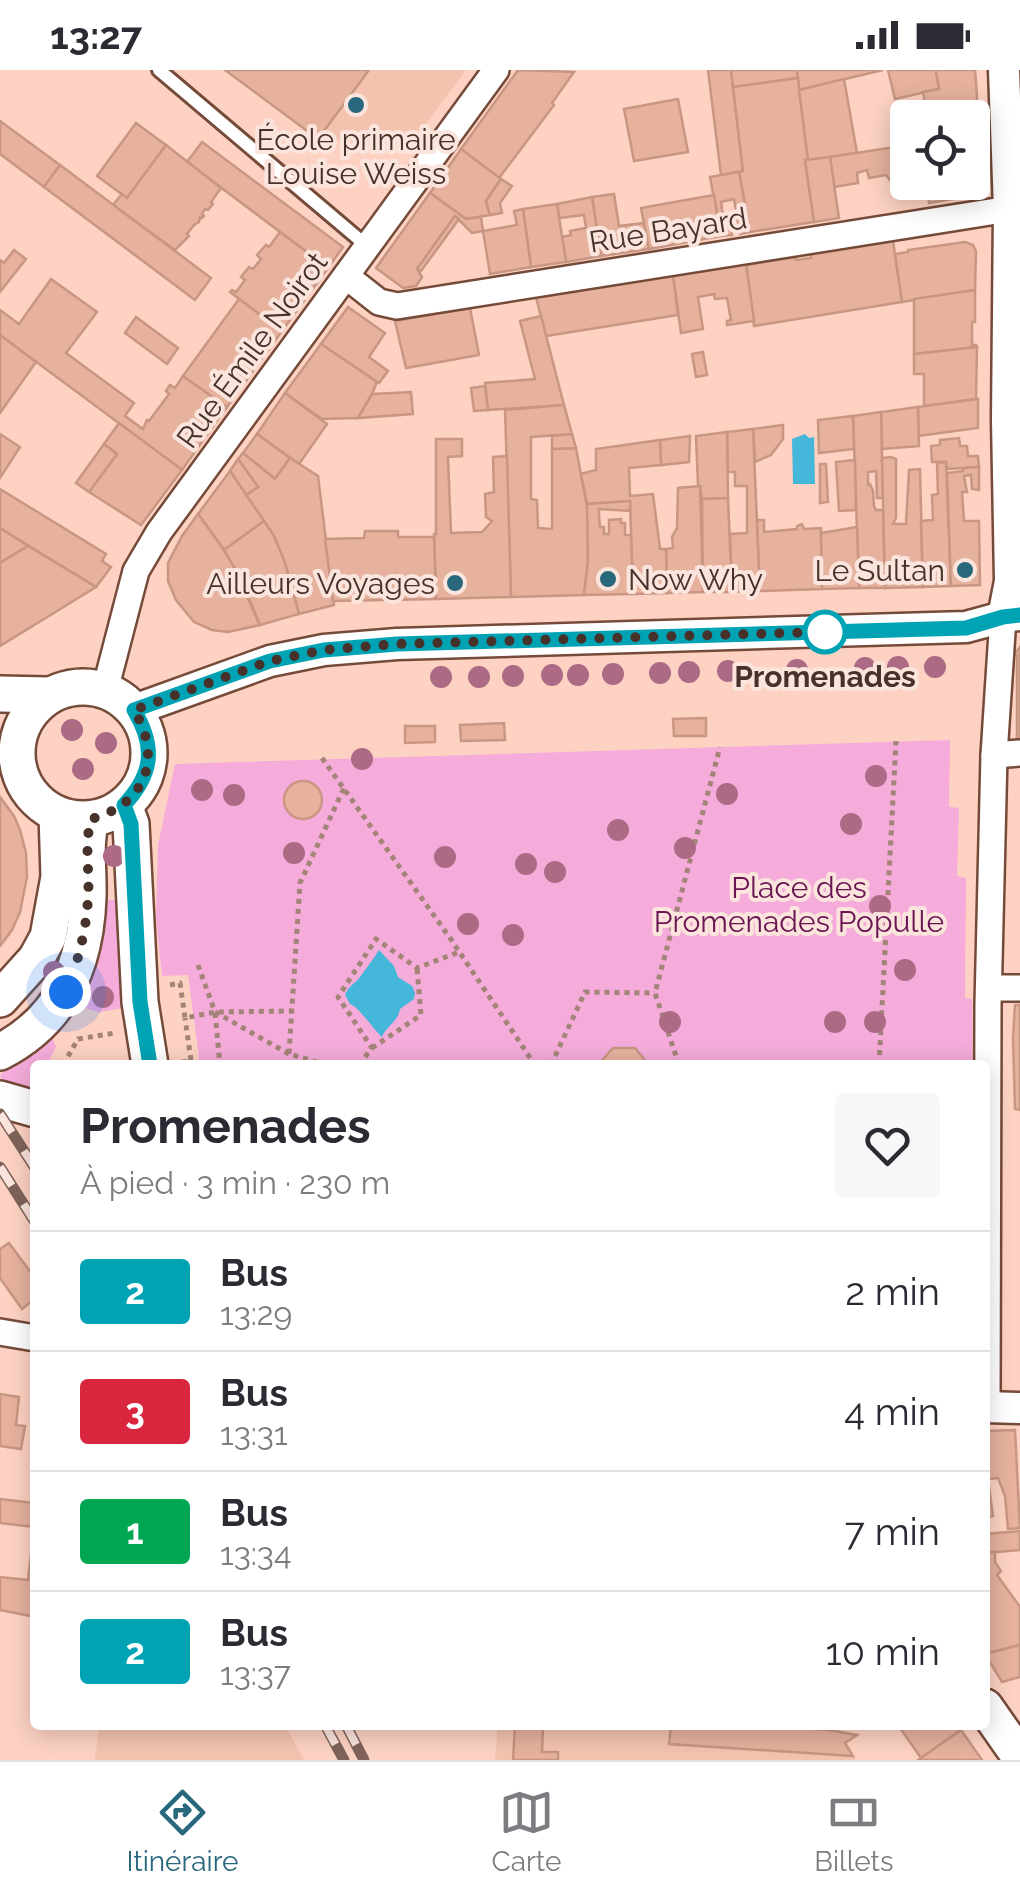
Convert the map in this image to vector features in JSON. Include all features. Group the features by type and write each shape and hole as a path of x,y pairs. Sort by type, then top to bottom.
{"main road":[{"path":"85,686 105,690 126,701 145,728 147,770 138,790 124,805 108,814 74,817 38,802 24,785 8,739 33,707 48,696 66,688 85,686"},
{"path":"0,694 48,696"},
{"path":"124,805 131,824 140,1002 162,1060"},
{"path":"0,999 36,959 48,938 74,817"},
{"path":"4,1050 52,1012 66,992 82,948 88,898 86,836 74,817"},
{"path":"990,1714 1020,1757"}],"street":[{"name":"Rue Émile Noirot","path":"105,690 136,571 160,532 496,70"},
{"path":"988,1060 994,755 1011,616 1006,420 1009,209 1004,70"},
{"name":"Rue Bayard","path":"346,276 379,302 396,306 1009,209"},
{"path":"134,710 270,661 324,650 397,644 966,628 1011,616"},
{"path":"994,755 1020,753"},
{"path":"988,988 1020,988"},
{"path":"0,1332 30,1337"},
{"path":"990,1407 1020,1408"}],"lane":[{"path":"158,70 367,246"}],"path":[{"path":"879,1060 896,741"},
{"path":"677,1060 655,993 720,746"},
{"path":"322,758 532,1060"},
{"path":"289,1054 300,882 344,788"},
{"path":"362,1060 372,1048 421,1015 417,968 376,939 338,997 372,1048"},
{"path":"417,968 458,952"},
{"path":"198,965 215,1012 220,1060"},
{"path":"156,986 180,983 191,1060"},
{"path":"553,1060 585,992 655,993"},
{"path":"185,1018 215,1012 292,1011"},
{"path":"215,1012 289,1054 310,1060"},
{"path":"66,1060 78,1038 127,1031"}],"shaded area":[{"name":"École primaire Louise Weiss","path":"225,70 466,70 409,146 318,139"},
{"path":"98,1730 288,1730 304,1760 95,1760"},
{"path":"498,1730 671,1730 670,1744 853,1756 855,1760 495,1760"}],"green space":[{"name":"Place des Promenades Populle","path":"950,740 949,807 959,808 957,876 966,878 965,998 972,999 973,1060 199,1060 188,975 162,976 156,918 158,845 175,764"},
{"path":"107,900 117,900 123,1008 99,1012 81,1007 99,955"},
{"path":"52,1038 56,1047 50,1060 30,1060 30,1088 3,1082 0,1076 5,1069 34,1055"}],"water":[{"path":"805,434 814,437 815,484 793,484 792,439"},
{"path":"379,950 415,993 382,1037 345,995"}],"building":[{"path":"225,70 369,70 318,139"},
{"path":"518,70 574,72 499,178 461,149"},
{"path":"708,70 731,70 743,171 721,175"},
{"path":"731,70 797,70 798,78 733,87"},
{"path":"797,70 883,70 799,90"},
{"path":"888,70 936,70 939,89 895,99"},
{"path":"936,70 975,70 977,100 925,100 923,92 939,89"},
{"path":"798,78 814,222 750,232 739,172 743,171 733,87"},
{"path":"844,79 857,153 808,160 799,90"},
{"path":"678,99 688,152 634,161 624,109"},
{"path":"0,121 60,165 44,187 0,154"},
{"path":"136,123 166,145 127,198 97,176"},
{"path":"202,142 343,247 328,268 187,162"},
{"path":"166,145 221,188 213,204 175,250 113,205 122,194 127,198"},
{"path":"890,148 890,180 886,175 869,178 867,170 857,173 858,183 834,187 830,157"},
{"path":"461,149 501,179 486,201 490,215 466,219 430,193"},
{"path":"830,157 839,218 814,222 805,160"},
{"path":"60,165 211,278 195,300 44,187"},
{"path":"739,172 750,232 740,234 734,199 721,202 723,216 729,214 732,235 721,236 710,177"},
{"path":"501,179 512,186 500,203 502,213 490,215 486,201"},
{"path":"430,193 466,219 481,217 483,231 472,233 455,216 417,269 422,277 416,286 403,288 376,268"},
{"path":"614,194 619,226 644,223 649,249 601,256 592,197"},
{"path":"714,195 721,236 649,249 641,208"},
{"path":"592,197 601,256 566,262 562,237 586,228 584,215 559,218 557,204"},
{"path":"557,204 566,262 531,267 523,209"},
{"path":"523,209 531,267 490,274 483,231 517,225 514,211"},
{"path":"455,216 459,219 421,271 417,269"},
{"path":"280,232 328,268 282,331 230,292 236,292 245,280 241,277 261,259 257,255"},
{"path":"893,241 902,302 754,326 746,265 811,258 810,254 823,250"},
{"path":"965,242 976,251 975,290 902,302 895,254"},
{"path":"14,250 26,259 0,292 0,260 4,263"},
{"path":"746,263 754,321 727,325 731,320 727,298 715,299 714,294 698,297 703,329 681,333 673,275"},
{"path":"673,275 678,315 546,336 536,297"},
{"path":"51,279 97,312 66,353 134,403 125,416 143,429 169,394 166,391 170,385 175,388 183,376 227,407 182,470 0,335 0,310 19,324"},
{"path":"975,290 972,345 977,347 914,354 914,299"},
{"path":"239,299 282,331 227,407 183,376"},
{"path":"348,307 385,333 369,357 388,371 379,383 321,344"},
{"path":"470,308 479,355 406,368 395,321"},
{"path":"541,316 564,405 488,410 485,383 535,379 520,321"},
{"path":"136,317 178,348 167,364 125,333"},
{"path":"0,335 36,362 0,413"},
{"path":"321,344 377,382 358,418 322,419 285,393"},
{"path":"977,347 976,399 924,406 924,374 914,374 914,354"},
{"path":"703,352 707,375 696,377 692,354"},
{"path":"485,386 488,410 474,411 471,388"},
{"path":"411,392 413,414 358,418 372,394"},
{"path":"285,393 327,424 299,464 257,434"},
{"path":"978,399 978,428 918,436 918,407"},
{"path":"564,405 572,434 531,437 531,499 537,500 538,528 552,529 552,449 576,448 588,512 584,595 511,597 505,410"},
{"path":"918,407 919,446 882,449 881,412"},
{"path":"881,412 883,498 877,498 876,471 868,472 868,485 876,510 883,510 885,588 859,588 853,416"},
{"path":"853,416 854,449 819,453 818,420"},
{"path":"119,423 182,470 141,525 89,492 117,454 104,444"},
{"path":"783,425 783,439 771,455 755,462 753,429"},
{"path":"753,429 760,591 732,592 730,534 747,533 747,486 735,486 735,472 728,472 727,432"},
{"path":"727,432 728,498 702,499 696,436"},
{"path":"0,434 20,447 0,478"},
{"path":"257,434 290,458 275,479 243,453"},
{"path":"572,434 576,448 552,449 552,436"},
{"path":"690,436 689,462 661,465 660,440"},
{"path":"959,438 960,446 967,446 968,456 978,456 979,467 947,469 946,462 932,462 931,446 940,445 940,440"},
{"path":"436,439 462,439 462,456 448,457 451,533 482,532 492,521 486,517 485,494 494,492 493,457 507,456 511,597 436,599"},
{"path":"660,440 661,465 629,468 630,496 653,494 660,549 666,549 668,593 633,594 630,501 587,504 581,474 596,470 596,449"},
{"path":"104,444 117,454 89,492 76,483"},
{"path":"243,453 275,479 290,458 318,476 334,605 299,614 274,536 246,495 258,487 238,459"},
{"path":"882,458 896,459 893,524 906,524 909,470 920,469 923,587 885,588"},
{"path":"238,459 258,487 246,495 230,471"},
{"path":"855,460 856,510 839,511 836,462"},
{"path":"946,462 951,586 923,587 921,521 933,520 932,495 938,494 937,463"},
{"path":"820,464 826,464 828,502 820,503"},
{"path":"979,467 979,490 972,489 971,475 964,476 967,492 962,492 964,521 979,521 980,585 951,586 947,473"},
{"path":"230,471 264,521 224,550 198,514"},
{"path":"700,486 703,592 668,593 666,549 673,548 672,537 677,528 678,488"},
{"path":"0,489 106,554 102,561 111,567 96,587 0,528"},
{"path":"728,498 732,592 703,592 702,499"},
{"path":"630,501 630,511 599,509 599,516 604,534 609,534 609,520 621,519 625,535 631,535 633,594 584,595 587,504"},
{"path":"198,514 229,557 260,625 228,632 212,630 194,622 176,600 168,581 168,563"},
{"path":"757,520 764,520 764,532 797,529 802,524 804,529 821,528 822,589 760,591"},
{"path":"264,521 285,563 299,614 260,625 224,550"},
{"path":"857,527 859,588 822,589 821,533"},
{"path":"0,528 28,546 0,563"},
{"path":"365,531 398,531 398,537 434,537 436,599 333,601 325,539 364,538"},
{"path":"28,546 96,587 0,646 0,563"},
{"path":"1020,647 1020,739 1017,739 1015,653"},
{"path":"706,718 706,736 674,736 673,719"},
{"path":"504,723 505,740 461,741 460,725"},
{"path":"405,726 435,726 435,742 405,743"},
{"path":"303,781 317,786 322,800 317,814 303,819 289,814 284,800 289,786"},
{"path":"0,797 20,830 27,877 20,912 0,946"},
{"path":"1015,1005 1020,1005 1020,1110 1015,1109"},
{"path":"613,1048 635,1048 645,1060 602,1060"},
{"path":"9,1243 30,1271 30,1303 22,1309 0,1278 0,1249"},
{"path":"0,1394 19,1397 16,1425 25,1426 21,1449 0,1446"},
{"path":"1015,1430 1020,1528 1008,1529 1005,1496 998,1478 990,1479 990,1431"},
{"path":"0,1499 30,1502 30,1526 0,1523"},
{"path":"1020,1531 1020,1550 990,1553 990,1534"},
{"path":"990,1552 995,1552 995,1562 1001,1571 997,1575 1020,1607 1020,1645 990,1653"},
{"path":"30,1562 30,1616 0,1610 0,1577 28,1580"},
{"path":"1020,1645 1020,1677 1002,1682 990,1662 990,1653"},
{"path":"515,1730 543,1730 542,1752 558,1752 558,1760 513,1760"},
{"path":"670,1730 829,1730 857,1735 845,1743 853,1756 669,1744"},
{"path":"901,1730 961,1730 921,1758"},
{"path":"961,1730 982,1760 918,1760 921,1758"}],"railway":[{"path":"0,1114 30,1160"},
{"path":"0,1167 30,1214"},
{"path":"328,1730 344,1760"},
{"path":"349,1730 364,1760"}],"bus line":[{"name":"2","path":"149,1060 140,1002 131,824 124,805 138,790 147,770 145,728 134,710 270,661 324,650 397,644 966,628 1020,615"}],"place":[{"name":"École primaire Louise Weiss","path":"356,105"},
{"name":"Le Sultan","path":"965,570"},
{"name":"Now Why","path":"608,579"},
{"name":"Ailleurs Voyages","path":"455,583"},
{"name":"Promenades","path":"825,632"}],"route":[{"path":"66,992 82,948 88,898 86,836 91,819 124,805 138,790 147,770 145,728 134,710 270,661 324,650 397,644 825,632"}]}
